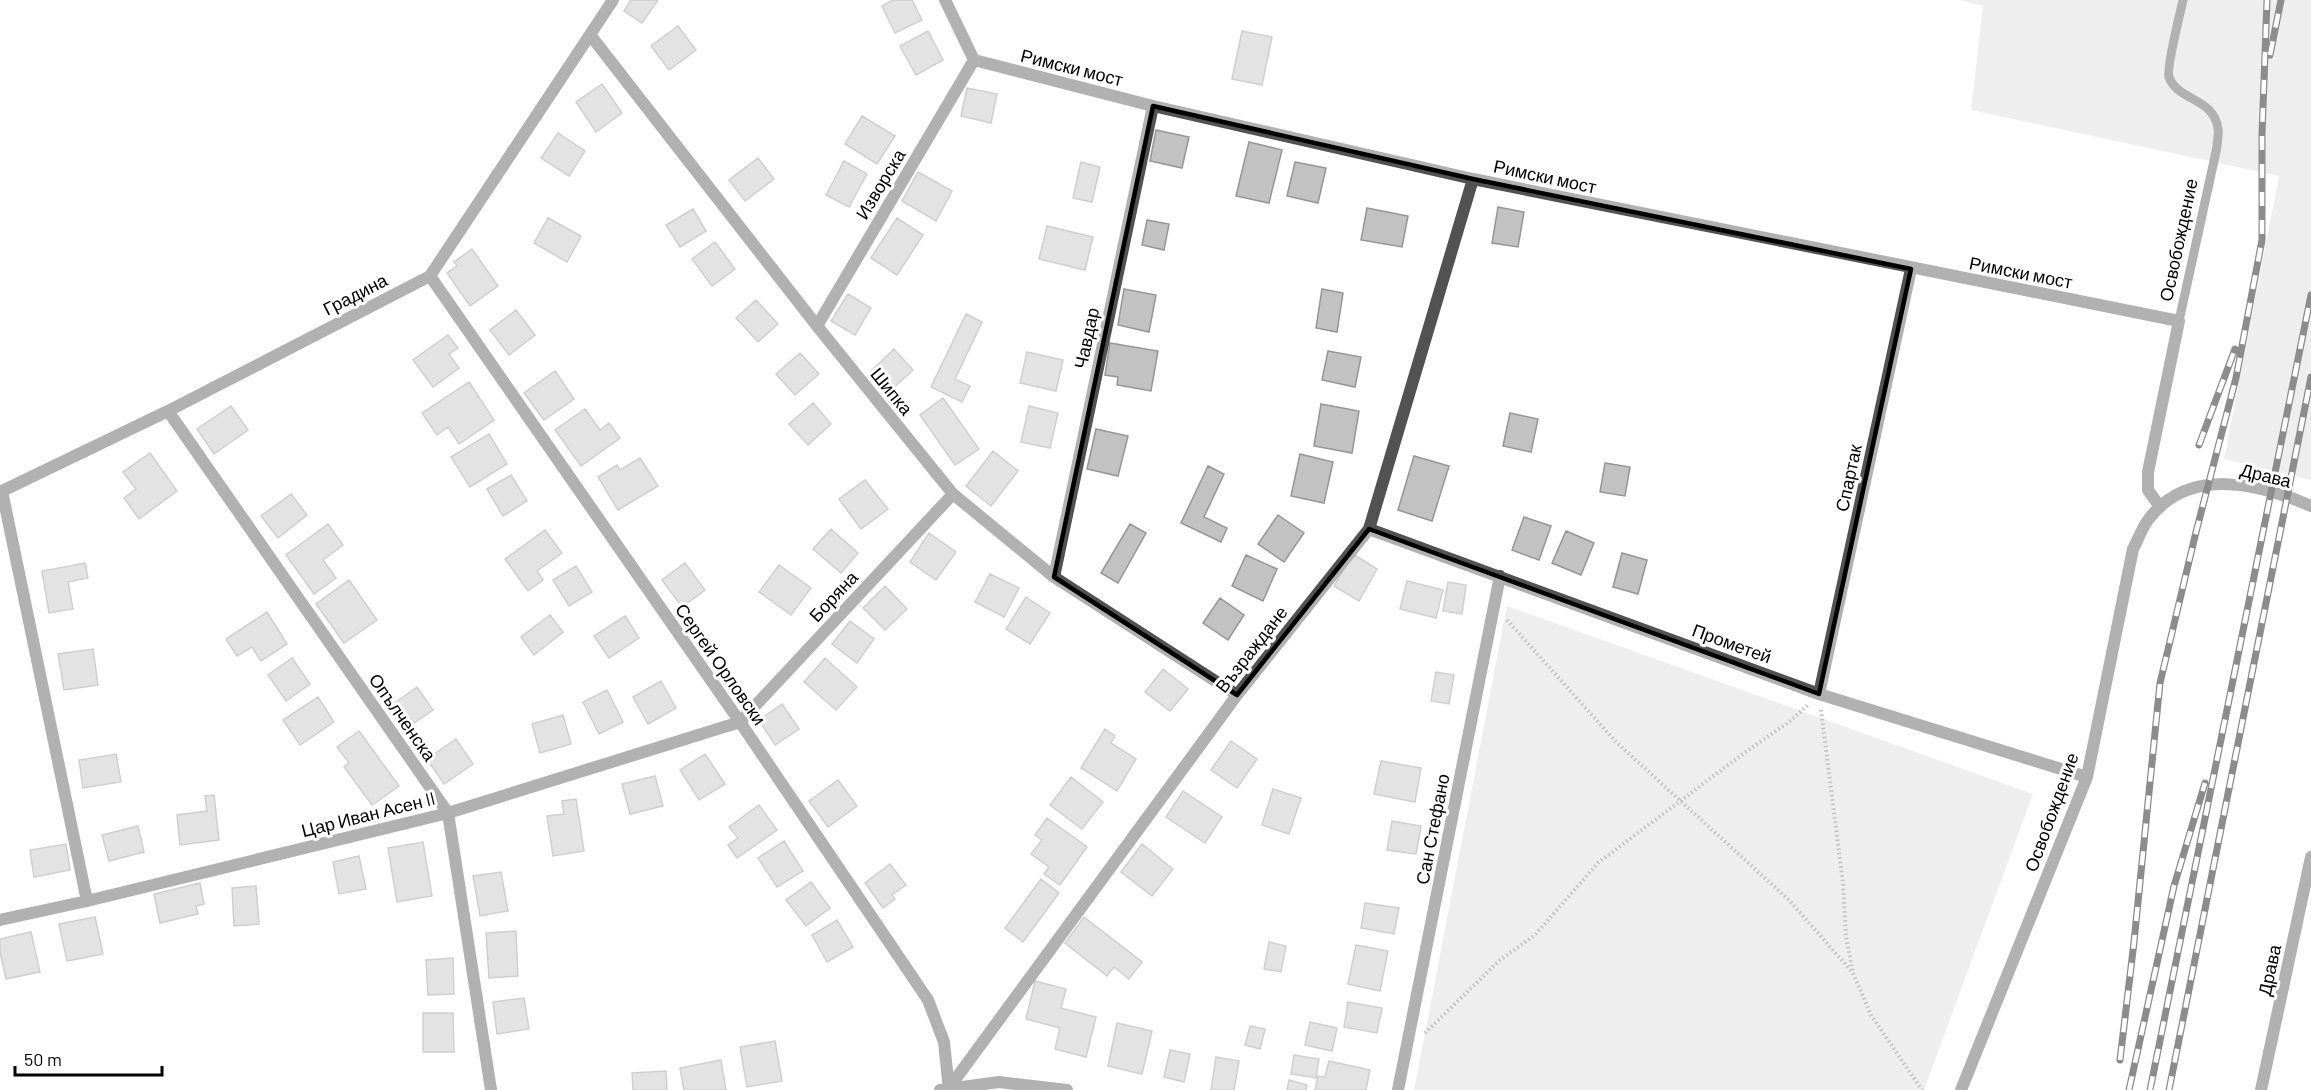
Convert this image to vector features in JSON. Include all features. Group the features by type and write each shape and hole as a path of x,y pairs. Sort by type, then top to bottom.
{"street":[{"name":"Градина","path":"1,491 168,411 430,276 613,0"},
{"path":"945,0 974,60"},
{"name":"Шипка","path":"591,36 817,326 953,495 1054,577 1237,694"},
{"name":"Римски мост","path":"974,60 1153,105 1473,179 2178,321"},
{"name":"Изворска","path":"817,326 974,60"},
{"name":"Чавдар","path":"1054,577 1153,105"},
{"name":"Възраждане","path":"946,1089 1237,694 1369,529 1473,179"},
{"name":"Спартак","path":"1819,694 1911,269"},
{"name":"Сергей Орловски","path":"430,276 740,722 928,1000 944,1042 946,1089"},
{"name":"Освобождение","path":"2160,507 2148,490 2148,472 2178,321"},
{"name":"Опълченска","path":"168,411 448,813 491,1090"},
{"name":"Драва","path":"2178,495 2202,484 2236,484 2287,497 2311,507"},
{"path":"1,491 87,901"},
{"name":"Боряна","path":"740,722 953,495"},
{"name":"Освобождение","path":"1961,1090 2087,777 2133,549 2147,520 2160,507 2178,495"},
{"name":"Прометей","path":"1369,529 1819,694 2087,777"},
{"name":"Сан Стефано","path":"1398,1090 1500,576"},
{"name":"Цар Иван Асен II","path":"0,920 448,813 740,722"},
{"name":"Драва","path":"2261,1090 2311,858"},
{"path":"946,1089 999,1082 1066,1090"}],"lane":[{"name":"Освобождение","path":"2178,321 2217,147 2218,129 2213,116 2203,103 2175,90 2168,75 2183,0"}],"path":[{"path":"1494,606 1616,742 1789,900 1853,973"},
{"path":"1406,1052 1500,960 1535,935 1598,863 1743,753 1789,722 1819,694"},
{"path":"1819,694 1843,883 1846,936 1853,973 1871,1015 1922,1090"}],"highlighted area":[{"path":"1153,106 1473,179 1911,269 1819,694 1369,529 1237,695 1054,577"}],"shaded area":[{"path":"1960,0 2311,0 2311,480 2224,459 2279,176 1971,110 1983,6"},
{"path":"1507,606 2033,794 1924,1090 1414,1090"}],"building":[{"path":"631,0 658,0 642,23 624,11"},
{"path":"893,0 912,0 922,20 895,33 882,6"},
{"path":"678,26 696,50 669,70 651,46"},
{"path":"928,31 943,60 916,75 900,46"},
{"path":"1242,31 1272,37 1262,85 1232,79"},
{"path":"602,84 622,113 596,132 576,102"},
{"path":"967,88 997,94 991,123 961,116"},
{"path":"862,116 895,136 877,164 845,144"},
{"path":"1156,130 1189,137 1182,168 1150,161"},
{"path":"558,133 585,151 569,176 541,158"},
{"path":"1249,142 1282,150 1269,203 1236,196"},
{"path":"758,158 774,179 745,201 729,180"},
{"path":"844,161 867,174 849,207 826,195"},
{"path":"1081,162 1100,167 1092,202 1073,198"},
{"path":"1295,162 1326,168 1318,203 1287,196"},
{"path":"918,172 952,191 936,221 902,201"},
{"path":"1498,207 1524,212 1518,247 1492,243"},
{"path":"1367,208 1408,216 1402,247 1361,240"},
{"path":"693,209 706,231 680,247 666,225"},
{"path":"548,218 581,236 567,262 534,243"},
{"path":"897,218 923,235 897,275 871,258"},
{"path":"1147,220 1169,224 1164,250 1142,245"},
{"path":"1047,226 1093,237 1085,270 1039,259"},
{"path":"715,242 735,269 712,286 692,259"},
{"path":"472,249 498,286 470,306 447,273 457,266 454,262"},
{"path":"1124,289 1156,295 1149,332 1118,325"},
{"path":"1322,289 1343,293 1337,332 1316,328"},
{"path":"848,294 871,308 855,335 831,321"},
{"path":"756,300 778,324 758,342 736,318"},
{"path":"516,310 535,335 509,355 490,330"},
{"path":"966,314 982,322 955,379 970,386 962,402 931,387"},
{"path":"448,335 458,348 449,354 459,368 433,387 413,360"},
{"path":"1110,343 1158,351 1151,391 1117,385 1118,377 1105,375"},
{"path":"894,349 913,370 890,391 871,371"},
{"path":"1328,351 1361,357 1355,387 1322,380"},
{"path":"1027,352 1063,360 1056,391 1020,383"},
{"path":"800,353 819,374 795,395 776,374"},
{"path":"555,371 574,399 544,420 524,393"},
{"path":"469,382 494,420 459,444 448,427 437,435 422,413"},
{"path":"943,398 979,449 955,465 920,415"},
{"path":"813,403 831,424 808,445 789,424"},
{"path":"1321,404 1359,411 1352,453 1314,446"},
{"path":"231,406 248,430 214,454 197,429"},
{"path":"1029,406 1058,413 1050,448 1021,442"},
{"path":"585,409 600,430 609,423 620,438 581,466 555,430"},
{"path":"1510,413 1538,419 1531,452 1503,446"},
{"path":"1096,429 1128,436 1118,476 1087,469"},
{"path":"489,434 507,464 470,487 451,457"},
{"path":"993,451 1018,471 991,506 966,486"},
{"path":"150,453 177,491 139,519 124,498 136,489 123,472"},
{"path":"1300,454 1333,462 1324,503 1291,496"},
{"path":"1414,456 1449,466 1432,521 1398,510"},
{"path":"640,458 658,486 618,510 598,477 617,465 620,470"},
{"path":"1605,463 1630,467 1625,496 1600,492"},
{"path":"1208,466 1224,474 1204,517 1227,528 1221,542 1181,523"},
{"path":"511,475 527,501 503,516 487,489"},
{"path":"865,480 888,509 861,529 839,499"},
{"path":"291,494 307,515 278,538 261,516"},
{"path":"1278,515 1304,533 1284,562 1258,544"},
{"path":"1524,517 1551,526 1539,560 1512,550"},
{"path":"328,524 343,545 323,560 336,578 314,594 286,555"},
{"path":"1130,524 1146,533 1118,583 1101,573"},
{"path":"831,529 858,553 841,573 813,549"},
{"path":"545,530 562,553 537,571 543,580 528,591 505,559"},
{"path":"1566,531 1594,543 1581,575 1552,563"},
{"path":"929,533 956,552 936,580 910,562"},
{"path":"1622,553 1647,560 1638,594 1613,587"},
{"path":"1353,554 1377,569 1359,601 1334,586"},
{"path":"1246,555 1277,569 1263,601 1232,586"},
{"path":"85,563 88,578 68,582 73,609 49,613 42,571"},
{"path":"685,563 705,590 682,607 662,580"},
{"path":"779,565 811,588 791,615 759,592"},
{"path":"576,566 592,592 569,606 553,580"},
{"path":"990,574 1019,588 1004,617 975,602"},
{"path":"349,580 377,620 344,643 316,604"},
{"path":"1407,581 1443,590 1436,618 1400,609"},
{"path":"1448,582 1466,585 1462,614 1443,611"},
{"path":"885,586 907,609 885,630 863,608"},
{"path":"1026,597 1050,613 1030,644 1006,629"},
{"path":"1220,598 1244,615 1228,640 1203,623"},
{"path":"267,612 287,644 261,661 252,647 237,656 226,639"},
{"path":"550,615 563,632 534,655 521,637"},
{"path":"625,616 639,638 609,658 594,636"},
{"path":"850,621 874,639 857,663 832,644"},
{"path":"93,649 98,685 64,690 58,654"},
{"path":"292,658 310,684 286,701 268,675"},
{"path":"825,658 857,687 836,710 804,682"},
{"path":"1163,669 1188,689 1170,711 1145,692"},
{"path":"1436,672 1454,675 1449,704 1431,701"},
{"path":"661,681 676,708 648,724 633,697"},
{"path":"417,687 433,710 414,723 410,718 400,725 388,708"},
{"path":"607,690 623,722 599,734 583,702"},
{"path":"318,697 334,722 300,745 283,720"},
{"path":"782,704 799,729 775,745 759,720"},
{"path":"563,715 571,744 540,753 532,724"},
{"path":"1105,729 1115,736 1111,743 1136,759 1117,791 1081,768"},
{"path":"359,731 399,786 372,805 344,767 349,763 337,747"},
{"path":"456,739 473,764 444,784 427,759"},
{"path":"1231,741 1257,759 1237,788 1211,770"},
{"path":"116,754 121,782 83,788 79,760"},
{"path":"705,754 725,784 699,800 680,770"},
{"path":"1381,761 1421,768 1415,802 1374,794"},
{"path":"655,776 663,806 630,814 622,784"},
{"path":"1071,777 1103,802 1082,829 1050,805"},
{"path":"838,780 857,806 828,827 809,801"},
{"path":"1273,789 1301,798 1289,834 1262,825"},
{"path":"1183,791 1222,817 1205,843 1166,817"},
{"path":"214,795 219,840 180,845 177,815 207,811 205,796"},
{"path":"576,799 584,851 553,856 547,816 564,814 562,801"},
{"path":"759,805 777,830 737,858 728,845 738,838 729,827"},
{"path":"1047,818 1087,847 1060,885 1044,874 1049,867 1031,854 1042,840 1035,835"},
{"path":"1392,821 1421,826 1416,854 1387,850"},
{"path":"138,826 144,852 109,861 102,835"},
{"path":"784,841 803,871 777,887 758,858"},
{"path":"423,842 432,896 397,902 388,848"},
{"path":"66,844 70,870 34,877 30,850"},
{"path":"1142,844 1173,869 1152,896 1121,872"},
{"path":"359,856 366,889 339,894 333,862"},
{"path":"890,864 906,885 892,895 895,899 883,908 865,883"},
{"path":"501,872 508,911 480,916 473,876"},
{"path":"1041,879 1059,893 1023,942 1005,928"},
{"path":"811,882 830,908 806,926 786,900"},
{"path":"200,883 204,904 196,906 198,914 160,923 154,894"},
{"path":"256,886 259,924 234,926 232,888"},
{"path":"1365,903 1399,908 1394,934 1361,928"},
{"path":"95,917 103,954 67,961 59,924"},
{"path":"1084,917 1142,962 1129,979 1114,967 1107,976 1065,943"},
{"path":"837,920 853,947 827,962 812,935"},
{"path":"516,931 518,976 489,978 486,933"},
{"path":"31,932 40,972 6,979 0,952 0,939"},
{"path":"1269,942 1286,946 1281,972 1264,969"},
{"path":"1356,945 1388,951 1380,991 1348,984"},
{"path":"453,958 454,994 428,995 426,960"},
{"path":"1035,981 1066,989 1061,1008 1096,1017 1086,1057 1055,1049 1060,1028 1026,1019"},
{"path":"524,998 529,1029 497,1034 493,1002"},
{"path":"1348,1002 1382,1008 1377,1033 1344,1027"},
{"path":"423,1013 453,1013 454,1052 423,1052"},
{"path":"1310,1022 1337,1028 1332,1051 1305,1045"},
{"path":"1117,1023 1152,1031 1142,1074 1108,1066"},
{"path":"1250,1026 1265,1029 1260,1049 1245,1045"},
{"path":"775,1041 782,1081 747,1087 740,1047"},
{"path":"1170,1050 1190,1054 1184,1082 1164,1077"},
{"path":"1294,1055 1319,1059 1316,1078 1291,1074"},
{"path":"1216,1057 1239,1061 1234,1090 1211,1090"},
{"path":"721,1060 726,1090 684,1090 680,1068"},
{"path":"1329,1061 1370,1070 1366,1090 1315,1090 1318,1076 1325,1077"},
{"path":"666,1071 667,1090 633,1090 632,1073"},
{"path":"1289,1080 1307,1085 1306,1090 1287,1090"}],"railway":[{"path":"2120,1060 2160,683 2236,378 2262,240 2262,134 2267,0"},
{"path":"2270,55 2281,0"},
{"path":"2150,1090 2311,295"},
{"path":"2199,445 2235,349"},
{"path":"2169,1090 2311,377"},
{"path":"2129,1090 2174,886 2205,783"}]}
